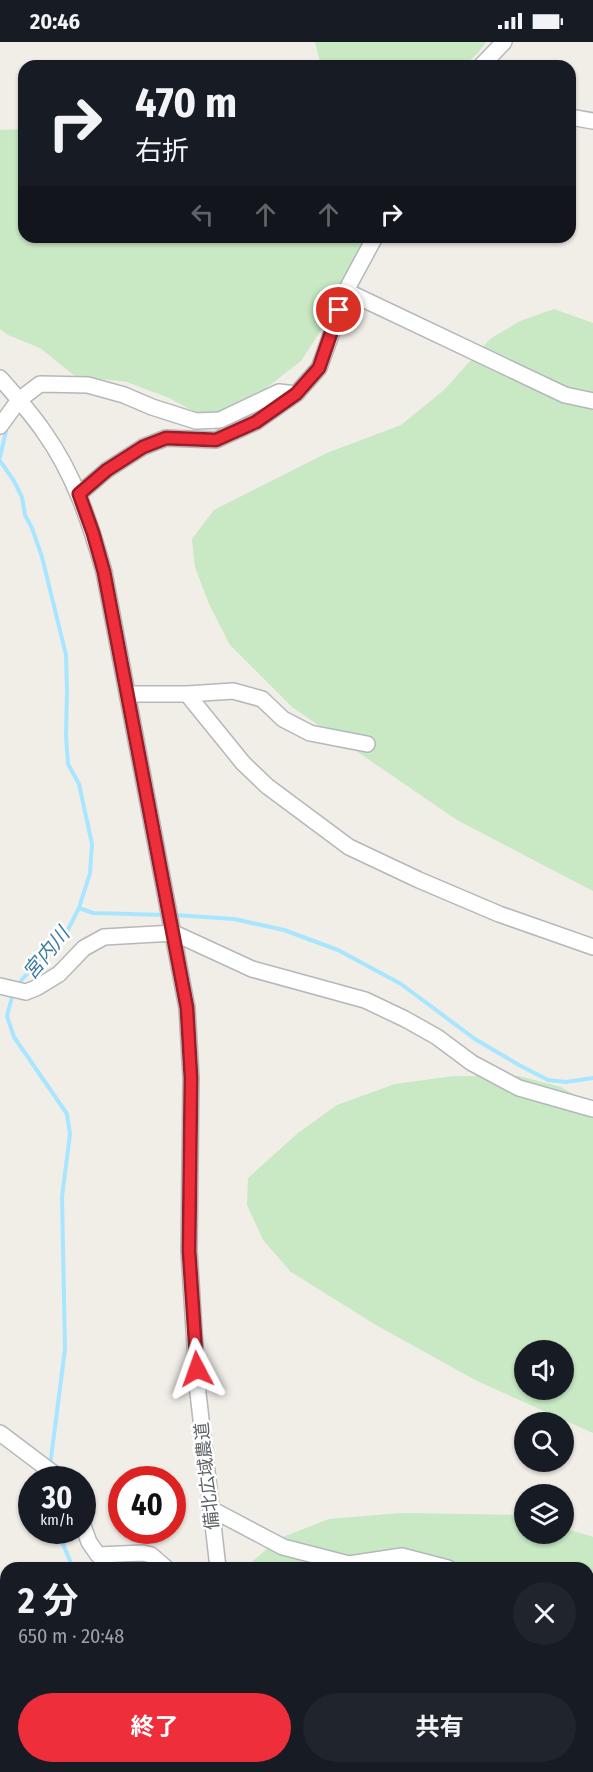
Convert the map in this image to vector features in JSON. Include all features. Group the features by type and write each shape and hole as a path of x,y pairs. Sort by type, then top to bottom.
{"street":[{"path":"487,60 504,42"},
{"path":"576,118 593,121"},
{"path":"79,494 107,470 143,447 166,438 216,440 256,422 296,394 319,368 346,291 372,243"},
{"path":"346,291 566,395 593,401"},
{"name":"備北広域農道","path":"0,378 44,432 79,494 93,533 104,572 174,933 187,1008 191,1078 189,1251 198,1393 217,1562"},
{"path":"0,426 20,400 40,384 88,385 124,395 196,421 220,420 279,392 296,394"},
{"path":"127,694 233,691 262,699 283,719 310,733 367,744"},
{"path":"187,694 220,737 267,786 349,847 499,914 593,947"},
{"path":"0,986 26,992 36,988 59,974 84,948 104,937 174,933 252,969 365,1000 437,1037 472,1063 519,1088 593,1109"},
{"path":"0,1433 43,1466"},
{"path":"211,1509 283,1547 342,1562"},
{"path":"90,1544 98,1555 143,1553 151,1555 159,1562"},
{"path":"362,1562 402,1556 425,1562"}],"green space":[{"path":"315,42 486,42 471,60 320,60"},
{"path":"18,129 18,243 366,243 329,318 301,361 252,399 206,418 169,398 127,382 75,376 40,348 8,335 0,329 0,130"},
{"path":"554,309 593,323 593,891 457,820 292,707 230,645 209,604 195,567 192,539 214,510 327,453 401,425 444,390 490,339 520,321"},
{"path":"454,1076 519,1076 561,1087 593,1106 593,1433 574,1424 574,1412 546,1412 519,1400 574,1400 574,1340 514,1340 514,1398 477,1381 376,1325 291,1272 263,1240 247,1205 248,1178 298,1133 337,1105 395,1084"},
{"path":"402,1513 514,1515 514,1544 574,1544 574,1531 593,1537 593,1562 252,1562 278,1539 329,1519"}],"waterway":[{"name":"宮内川","path":"0,457 6,431 4,429"},
{"name":"宮内川","path":"0,461 22,497 25,515 42,557 66,655 68,764 79,784 92,844 90,873 79,908 62,941 23,978 17,987"},
{"path":"79,908 93,913 164,915"},
{"path":"175,915 234,919 284,930 338,950 401,984 475,1039 548,1080 566,1082 593,1078"},
{"name":"宮内川","path":"13,993 7,1016 14,1037 67,1114 70,1134 62,1197 65,1349 50,1466"},
{"name":"宮内川","path":"63,1544 70,1562"}],"route":[{"path":"197,1369 189,1251 191,1078 187,1008 104,572 79,494 107,470 143,447 166,438 216,440 256,422 296,394 319,368 339,310"}]}
